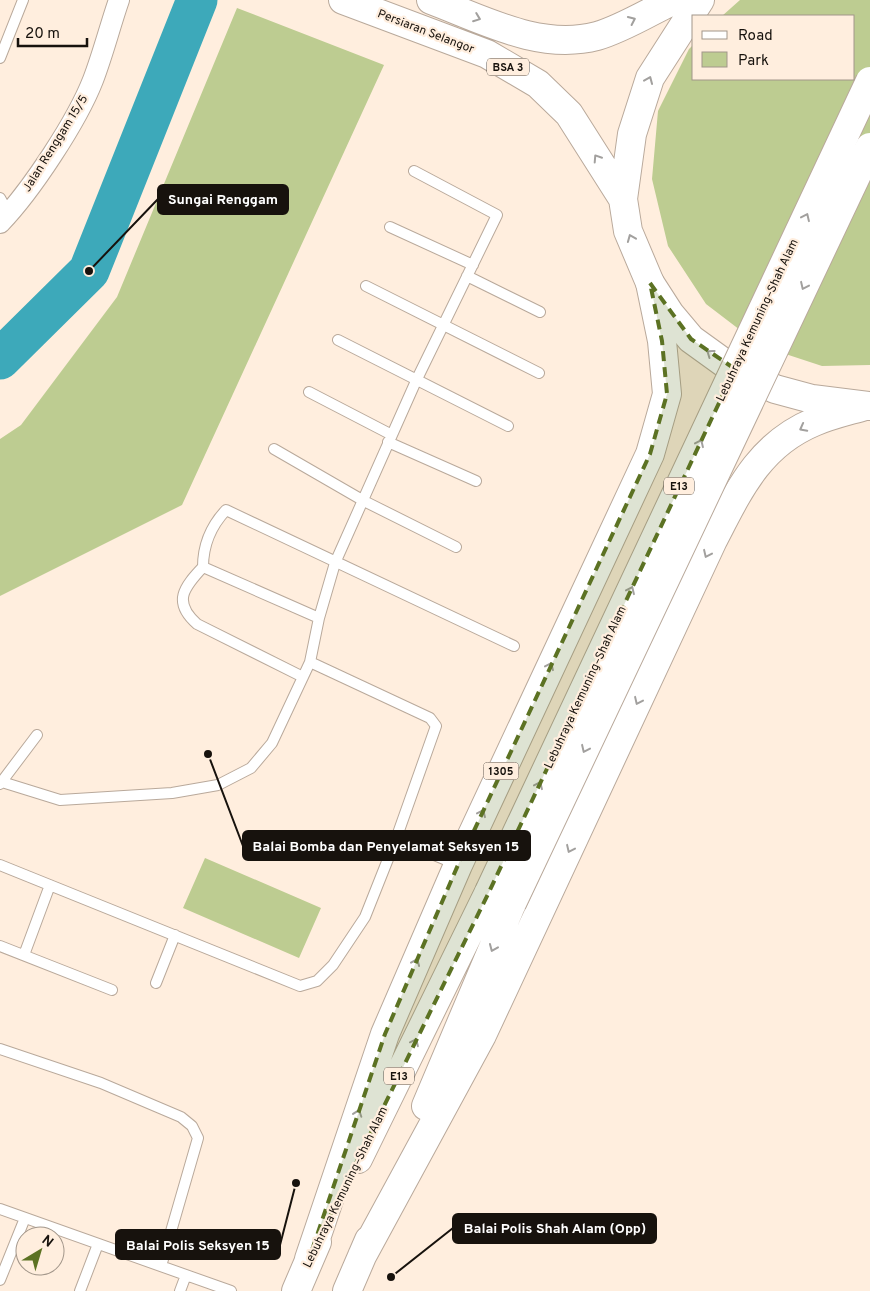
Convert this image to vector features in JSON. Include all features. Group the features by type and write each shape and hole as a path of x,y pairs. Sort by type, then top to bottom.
{"main road":[{"name":"Persiaran Selangor","path":"343,0 487,54 538,84 569,114 623,199"},
{"path":"431,0 521,34 553,41 568,42 599,35 674,0"},
{"path":"700,0 650,78 632,134 623,199 628,231 650,283 670,314 691,339 727,365 775,389 812,398 868,406"},
{"name":"Lebuhraya Kemuning–Shah Alam","path":"347,1291 501,898 870,81"},
{"name":"Lebuhraya Kemuning–Shah Alam","path":"296,1291 309,1259 501,898 870,147"},
{"name":"1305","path":"309,1259 385,1034 458,865 650,454 667,394 662,341 650,283"},
{"path":"362,1256 482,1035 713,540 746,478 768,452 788,435 814,422 868,406"}],"street":[{"name":"Jalan Renggam 15/5","path":"3,212 35,178 76,112 92,81 119,0"}],"lane":[{"path":"0,58 24,0"},
{"path":"37,735 1,784 60,800 172,793 218,784 251,768 272,743 310,662 319,618 335,563 416,381 497,214 414,172"},
{"path":"390,227 473,265"},
{"path":"467,276 540,312"},
{"path":"366,286 539,373"},
{"path":"338,340 508,426"},
{"path":"309,392 390,438 476,481"},
{"path":"274,449 364,501 456,547"},
{"path":"303,677 197,624 187,615 183,602 186,586 203,567 203,555 215,522 226,510 514,646"},
{"path":"203,567 319,618"},
{"path":"0,865 300,986 317,981 332,965 365,917 396,839 436,726 430,718 310,662"},
{"path":"396,839 458,865"},
{"path":"24,955 50,885"},
{"path":"156,983 175,935"},
{"path":"0,946 112,990"},
{"path":"0,1049 101,1083 181,1117 192,1126 198,1138 161,1266"},
{"path":"0,1209 230,1291"},
{"path":"0,1280 25,1218"},
{"path":"80,1291 98,1244"},
{"path":"180,1291 186,1275"}],"highlighted area":[{"path":"650,283 691,339 735,369 489,892 309,1259 385,1034 458,865 650,454 667,394 662,341"}],"green space":[{"path":"740,0 870,0 870,365 822,366 761,346 706,304 668,246 652,179 658,111 692,46 692,80 855,80 855,15 723,15"},
{"path":"237,8 384,65 182,505 0,596 0,439 21,425 117,297"},
{"path":"205,858 321,908 299,958 183,908"}],"waterway":[{"path":"0,359 89,271 197,0"}],"place":[{"name":"Sungai Renggam","path":"89,271"},
{"name":"Balai Bomba dan Penyelamat Seksyen 15","path":"208,754"},
{"name":"Balai Polis Seksyen 15","path":"296,1183"},
{"name":"Balai Polis Shah Alam (Opp)","path":"391,1277"}]}
